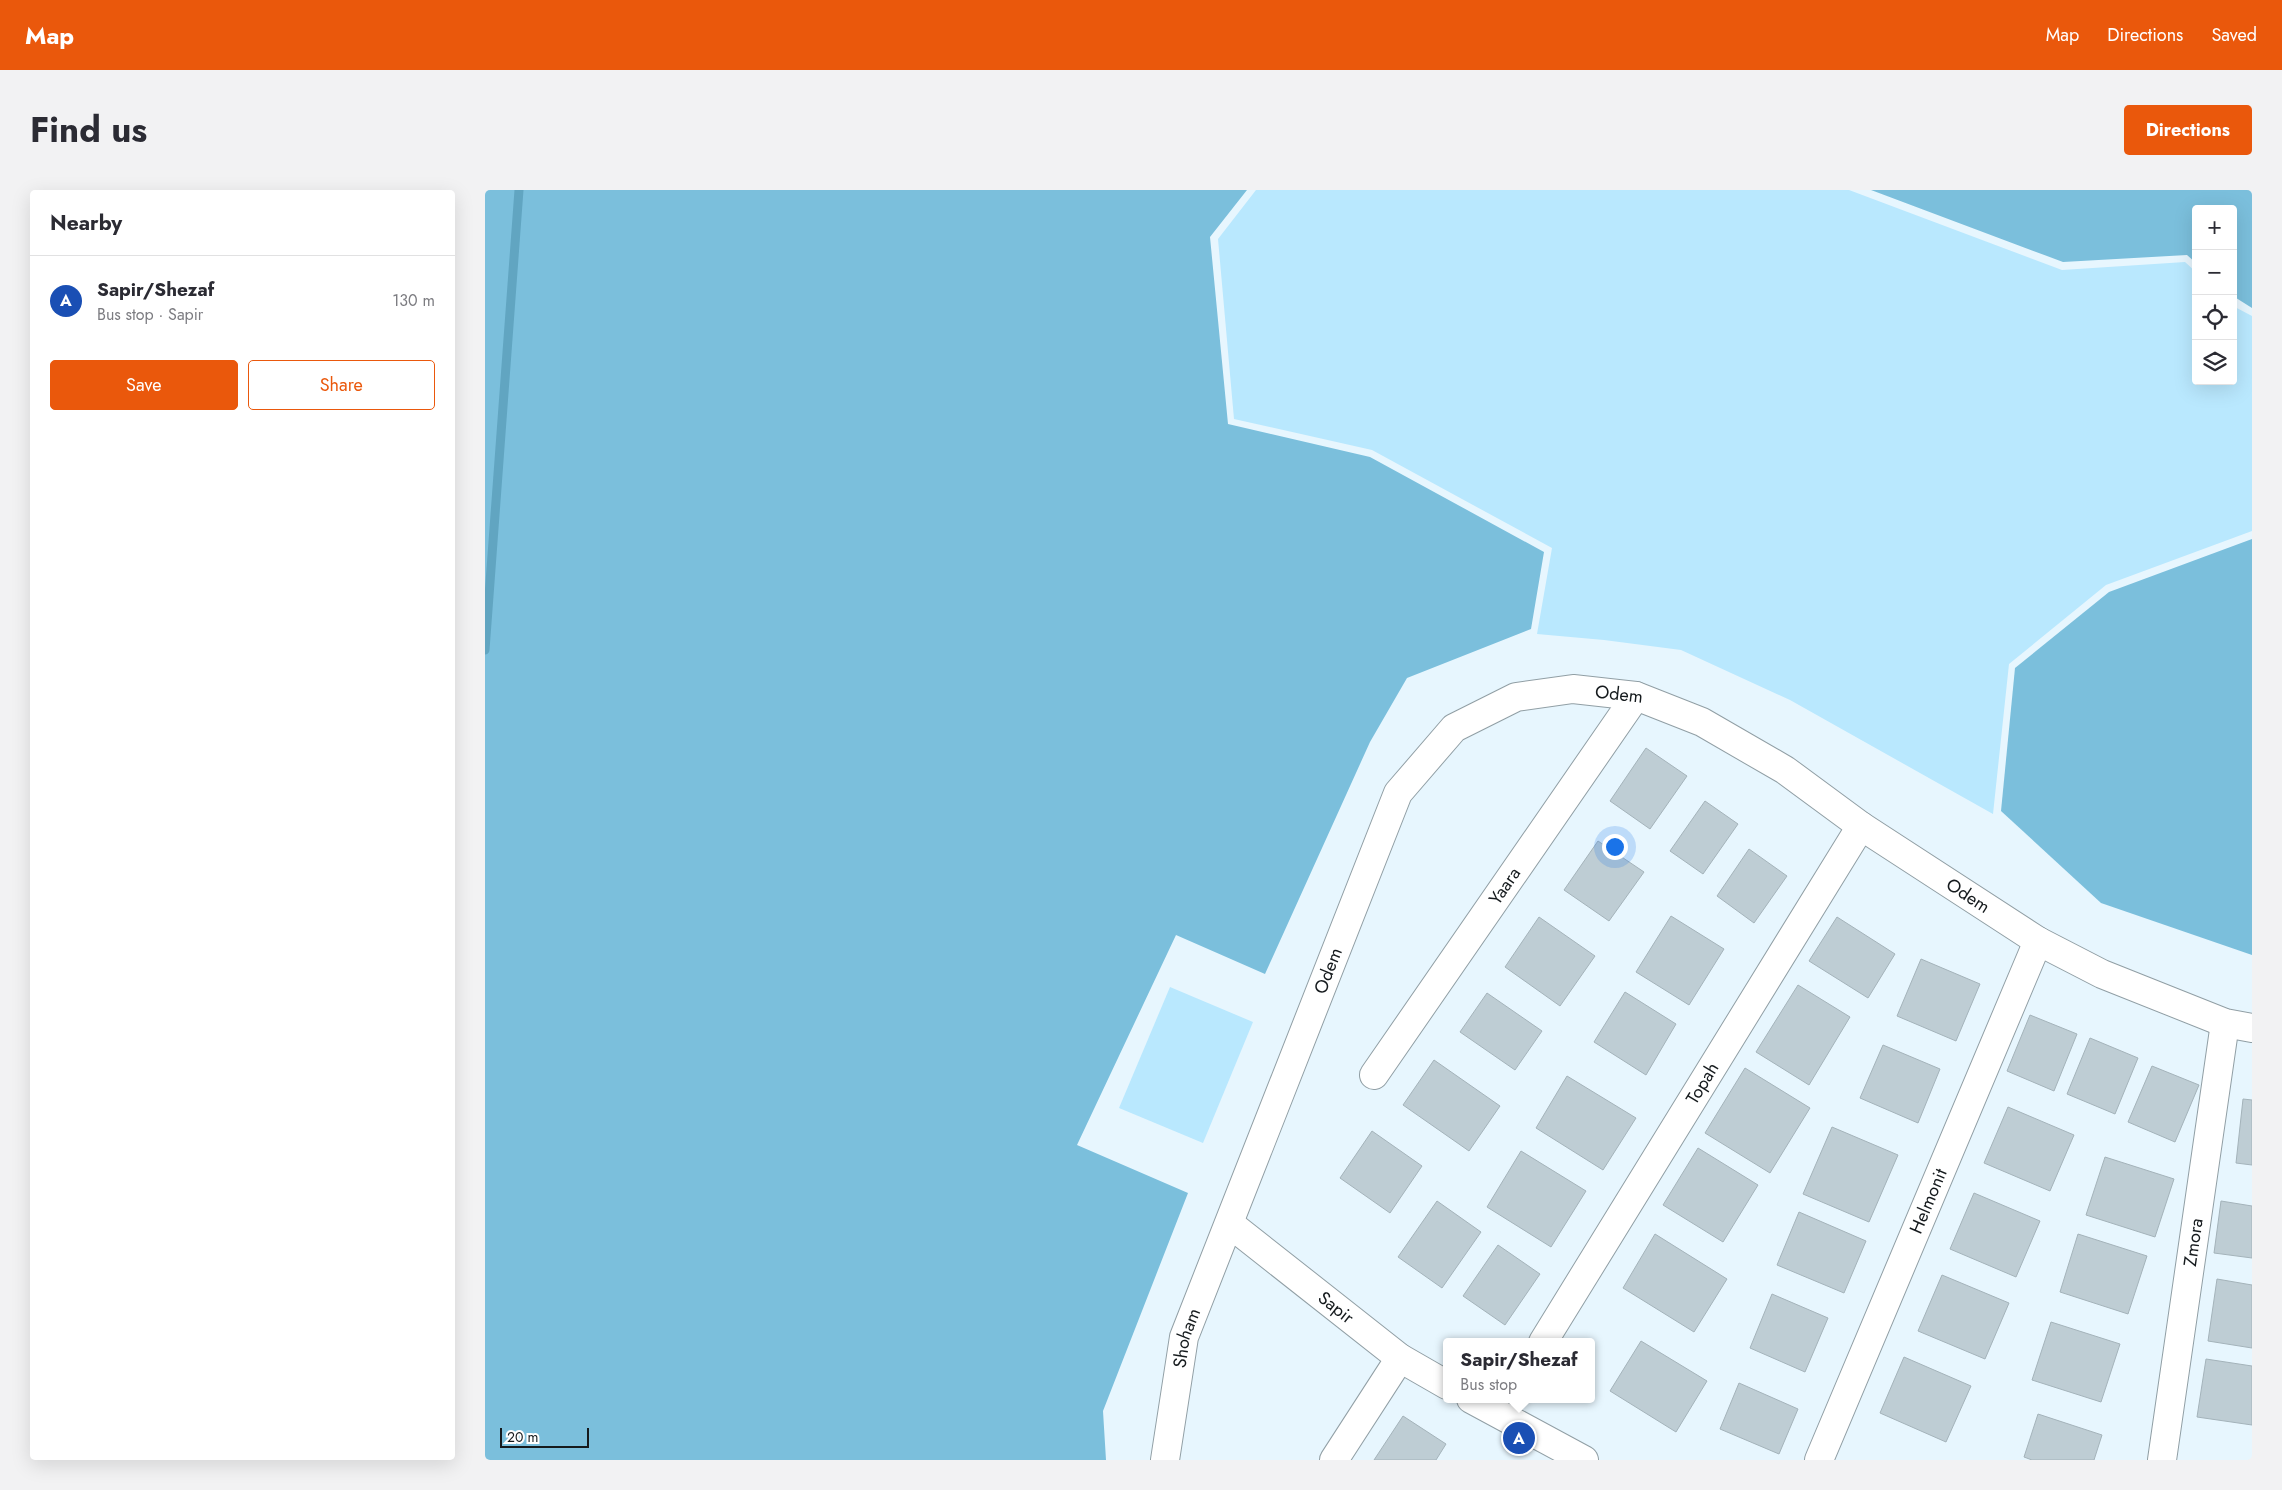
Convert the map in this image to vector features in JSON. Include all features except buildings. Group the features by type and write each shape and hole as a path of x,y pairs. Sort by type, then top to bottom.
{"street":[{"name":"Odem","path":"1230,1224 1398,793 1454,728 1516,697 1573,689 1636,696 1702,722 1785,770 1861,826 2038,941 2102,974 2225,1024 2252,1028"},
{"name":"Yaara","path":"1374,1075 1636,696"},
{"name":"Topah","path":"1545,1338 1861,826"},
{"name":"Helmonit","path":"1819,1460 2038,941"},
{"name":"Zmora","path":"2162,1460 2225,1024"},
{"name":"Sapir","path":"1230,1224 1400,1358 1443,1383"},
{"name":"Shoham","path":"1165,1460 1184,1337 1230,1224"},
{"path":"1334,1460 1400,1358"},
{"path":"1487,1403 1503,1407 1584,1460"}],"shaded area":[{"path":"485,190 1247,190 1210,237 1228,424 1370,457 1544,552 1531,629 1407,678 1370,742 1265,974 1176,935 1077,1145 1188,1193 1103,1411 1106,1460 485,1460"},
{"path":"1256,190 1849,190 2062,270 2185,262 2192,268 2192,385 2237,385 2237,308 2252,316 2252,531 2106,585 2009,664 1993,814 1790,700 1681,650 1537,634 1552,548 1372,450 1234,419 1218,239"},
{"path":"1871,190 2252,190 2252,308 2237,299 2237,205 2192,205 2192,259 2187,255 2063,262"},
{"path":"2252,539 2252,955 2101,903 2001,811 2015,668 2109,592"},
{"path":"1170,987 1253,1022 1203,1143 1119,1108"}],"waterway":[{"path":"485,650 519,190"}],"place":[{"name":"Sapir/Shezaf","path":"1519,1438"}]}
